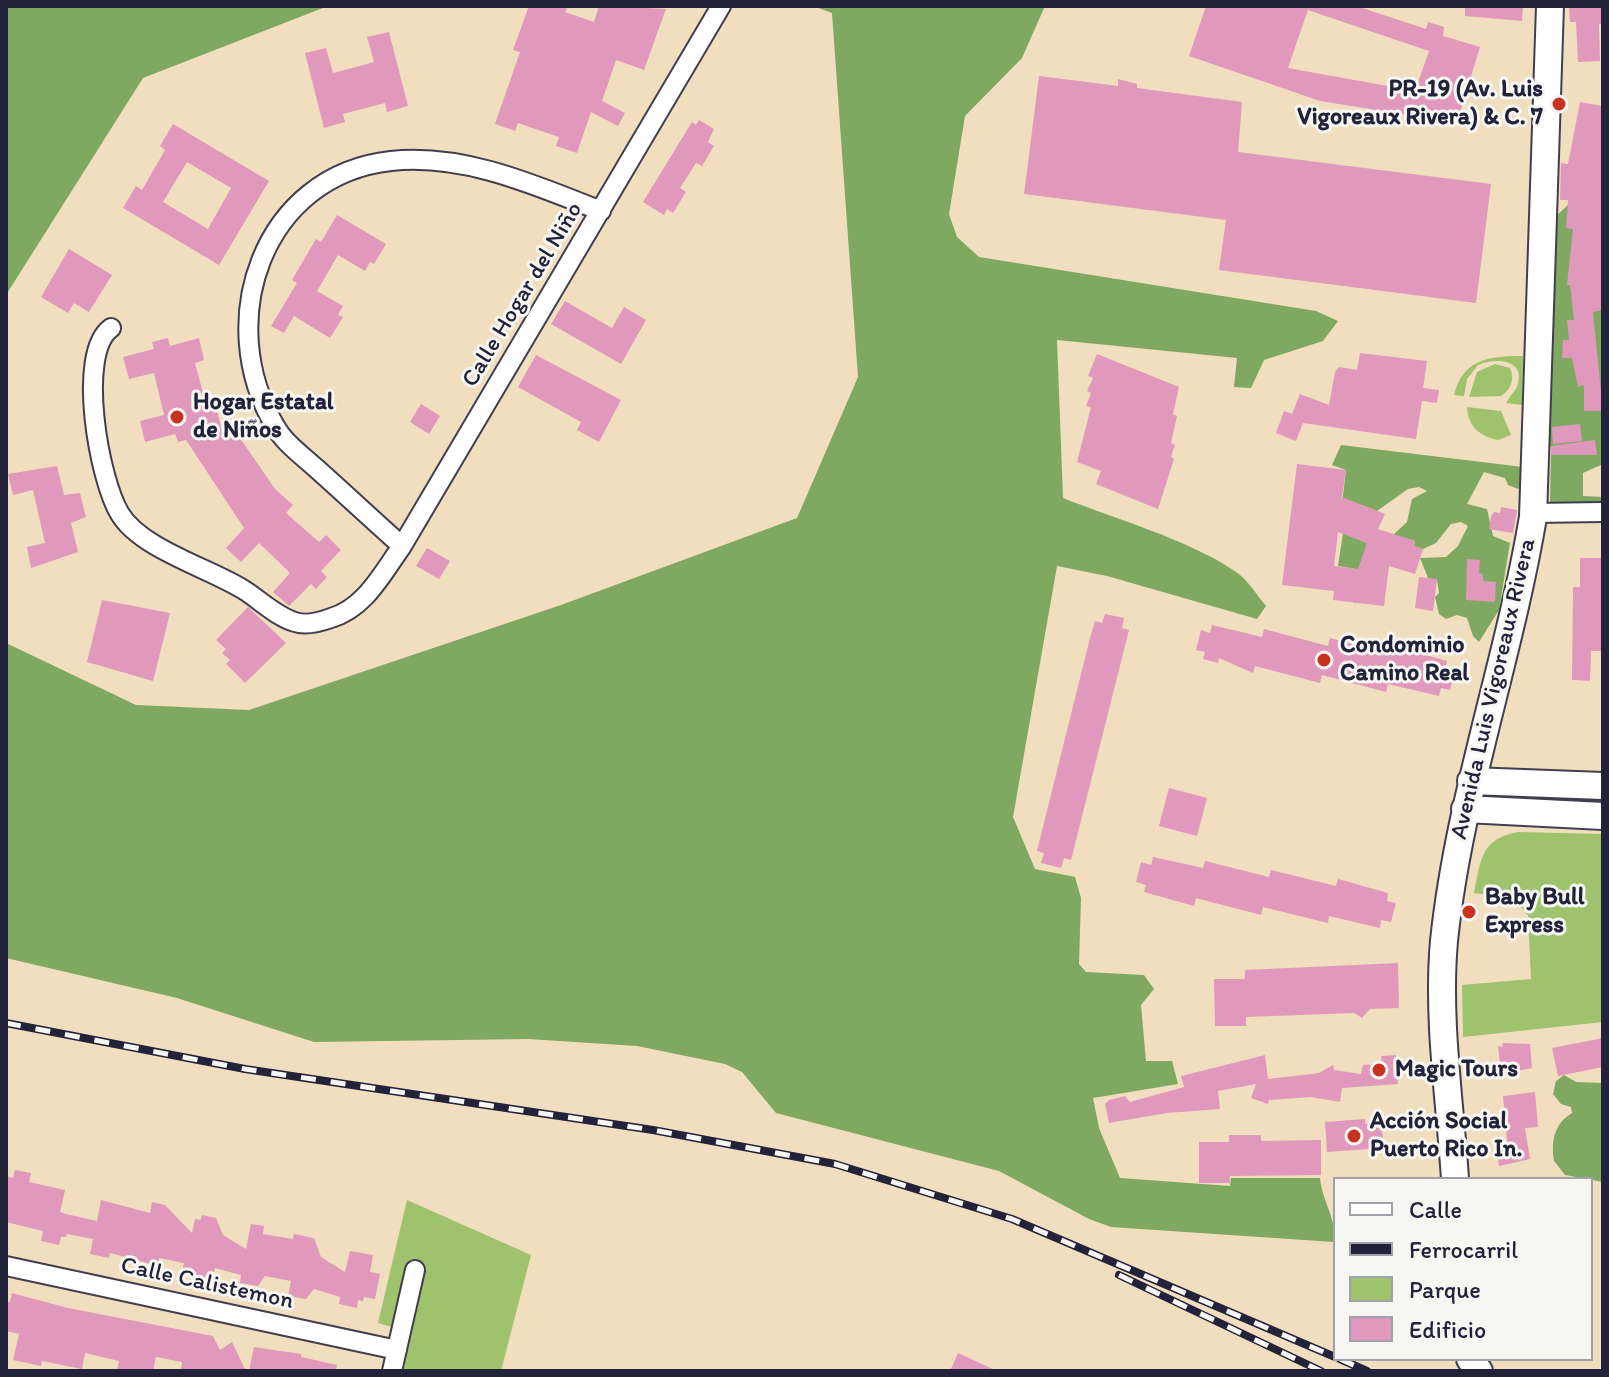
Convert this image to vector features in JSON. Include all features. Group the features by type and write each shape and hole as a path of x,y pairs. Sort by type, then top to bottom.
{"main road":[{"name":"Avenida Luis Vigoreaux Rivera","path":"1455,1177 1443,1007 1444,944 1465,809 1523,576 1533,513 1550,6"},
{"path":"1471,781 1603,786"},
{"path":"1465,809 1603,816"}],"street":[{"name":"Calle Hogar del Niño","path":"111,328 103,334 95,353 95,437 120,514 156,545 242,589 291,621 304,624 333,618 360,604 402,546 721,6"},
{"path":"402,546 288,442 267,411 252,373 247,328 249,292 266,251 287,217 314,188 349,170 390,161 459,164 498,173 601,211"},
{"path":"1533,513 1603,512"},
{"name":"Calle Calistemon","path":"6,1266 397,1350"},
{"path":"392,1371 415,1270"}],"green space":[{"path":"6,6 328,6 143,78 6,295"},
{"path":"813,6 1045,6 1022,58 965,116 949,214 957,237 979,257 1316,311 1338,321 1323,341 1264,360 1251,388 1234,387 1237,358 1057,340 1063,498 1173,539 1215,559 1243,578 1266,606 1257,619 1107,576 1057,566 1013,817 1035,869 1075,877 1081,898 1079,964 1086,972 1144,975 1154,989 1141,1005 1146,1061 1172,1061 1178,1084 1093,1098 1099,1128 1120,1178 1230,1186 1231,1178 1320,1178 1333,1226 1333,1242 1111,1227 1089,1219 999,1171 776,1113 742,1072 725,1064 637,1046 528,1039 314,1042 177,998 6,958 6,643 136,705 249,710 561,605 797,518 858,377 832,13"},
{"path":"1603,195 1603,464 1583,473 1583,496 1603,497 1603,507 1550,505 1551,448 1548,442 1555,217 1568,205"},
{"path":"1523,356 1522,405 1506,403 1519,378 1518,371 1508,362 1493,361 1478,365 1467,379 1464,396 1454,395 1464,374 1479,362"},
{"path":"1495,364 1510,368 1512,380 1507,391 1501,396 1469,397 1477,372"},
{"path":"1467,407 1501,411 1511,435 1498,440 1481,433 1470,420"},
{"path":"1341,445 1523,467 1523,485 1518,489 1508,485 1505,478 1484,472 1467,504 1487,509 1493,536 1510,543 1499,610 1479,642 1473,636 1467,618 1457,615 1446,619 1439,614 1435,597 1439,593 1437,580 1428,578 1420,558 1446,557 1458,546 1468,526 1461,522 1451,524 1436,543 1423,549 1414,546 1415,541 1405,538 1389,549 1394,534 1407,522 1412,499 1427,491 1419,487 1408,489 1377,511 1362,505 1340,521 1346,470 1332,465"},
{"path":"1343,533 1367,543 1358,602 1354,603 1356,569 1338,566"},
{"path":"1519,832 1603,834 1603,1022 1463,1037 1462,985 1531,979 1528,915 1511,897 1474,893 1481,860 1490,845 1497,839"},
{"path":"1564,1075 1576,1082 1603,1083 1603,1182 1593,1180 1593,1177 1565,1175 1554,1161 1555,1134 1561,1122 1572,1113 1571,1107 1561,1104 1553,1094 1556,1081"},
{"path":"407,1200 531,1255 501,1371 403,1371 411,1333 378,1323"}],"building":[{"path":"529,6 568,6 565,12 594,22 599,6 666,9 644,70 616,60 602,101 625,113 618,126 591,112 577,153 556,146 559,137 518,123 515,131 495,124 520,52 513,50"},
{"path":"1206,6 1356,6 1426,29 1428,22 1444,27 1443,36 1480,47 1458,119 1416,106 1414,116 1320,101 1189,56","holes":["1308,10 1429,51 1415,91 1288,68"]},
{"path":"1465,6 1523,6 1522,21 1465,16"},
{"path":"1569,6 1603,6 1603,24 1599,24 1600,61 1578,62 1576,22 1570,22"},
{"path":"389,32 408,106 387,112 385,103 343,114 345,122 324,128 305,53 326,48 333,73 374,62 367,37"},
{"path":"1039,76 1118,86 1118,79 1137,84 1137,88 1242,102 1238,152 1491,184 1476,303 1219,270 1226,220 1024,194"},
{"path":"1580,102 1603,106 1603,310 1593,312 1603,411 1584,411 1584,385 1578,387 1572,358 1562,358 1563,340 1569,340 1567,320 1574,320 1570,285 1567,285 1573,229 1566,228 1568,200 1560,200 1561,163 1568,164"},
{"path":"699,120 714,129 708,142 714,146 702,166 696,163 680,188 686,192 673,213 667,209 664,215 643,202 692,122 696,125"},
{"path":"173,124 269,181 219,265 123,208 136,186 142,190 165,150 160,146","holes":["187,162 231,188 208,229 163,202"]},
{"path":"337,215 386,244 374,264 370,262 365,271 338,255 317,291 343,306 338,315 343,317 330,338 294,316 284,333 271,326 297,283 292,280 316,239 321,242"},
{"path":"69,249 112,275 89,312 74,303 68,313 41,297"},
{"path":"565,301 612,328 624,307 646,320 621,364 551,324"},
{"path":"168,338 170,346 199,338 204,360 195,363 206,404 215,402 222,431 231,425 275,489 293,505 286,513 319,542 326,535 341,550 321,571 327,577 316,589 311,584 289,606 273,592 290,573 259,543 241,562 226,548 244,528 186,440 178,442 175,434 145,442 140,421 164,415 154,373 129,379 123,357 154,349 152,342"},
{"path":"1360,353 1427,361 1423,388 1439,390 1437,403 1422,401 1416,439 1303,423 1296,441 1276,433 1284,411 1292,414 1300,394 1329,405 1335,372 1339,367 1357,370"},
{"path":"1097,354 1179,387 1173,414 1177,416 1171,443 1175,445 1171,457 1174,459 1158,509 1096,484 1101,471 1077,462 1091,407 1086,406 1091,393 1087,391 1093,378 1088,376"},
{"path":"536,355 621,400 599,442 577,430 581,422 518,387"},
{"path":"421,404 440,416 429,434 410,422"},
{"path":"1580,424 1582,441 1553,444 1552,427"},
{"path":"1595,440 1597,455 1551,455 1551,446"},
{"path":"1297,464 1346,470 1342,497 1385,514 1378,529 1415,541 1414,546 1423,549 1415,574 1389,566 1384,606 1333,600 1334,591 1282,585","holes":["1338,532 1367,543 1358,569 1334,566"]},
{"path":"57,466 64,495 80,493 86,517 71,523 78,552 31,568 27,547 45,543 33,490 13,495 8,474"},
{"path":"1501,507 1517,510 1513,533 1489,529 1491,517 1494,512 1500,513"},
{"path":"427,548 450,561 439,579 416,566"},
{"path":"1580,558 1603,558 1603,651 1591,651 1590,681 1572,680 1573,587 1580,587"},
{"path":"1467,559 1480,560 1479,573 1483,574 1483,581 1496,582 1495,602 1466,600"},
{"path":"1419,577 1437,579 1433,611 1415,608"},
{"path":"102,600 170,613 153,681 87,662"},
{"path":"248,607 286,643 245,683 226,664 230,660 222,653 226,649 216,640"},
{"path":"1105,614 1124,618 1122,628 1129,630 1071,860 1064,858 1061,868 1041,863 1044,853 1037,851 1095,621 1102,623"},
{"name":"Condominio Camino Real","path":"1212,625 1262,637 1264,629 1328,646 1330,638 1395,655 1397,647 1447,661 1445,669 1455,671 1450,690 1441,688 1439,696 1388,684 1386,692 1322,675 1320,683 1255,666 1253,673 1219,658 1218,663 1203,659 1205,652 1196,650 1201,630 1210,633"},
{"path":"1169,788 1207,798 1197,836 1159,826"},
{"path":"1153,857 1203,868 1205,861 1269,877 1271,870 1336,886 1338,879 1388,893 1387,901 1396,903 1391,922 1381,920 1380,928 1329,916 1328,923 1263,907 1261,915 1196,898 1194,906 1144,892 1146,885 1136,882 1141,862 1151,865"},
{"path":"1398,963 1399,1008 1370,1009 1362,1018 1354,1013 1246,1017 1246,1026 1215,1026 1214,979 1245,979 1245,970"},
{"path":"1603,1038 1603,1067 1558,1076 1552,1048"},
{"path":"1503,1043 1530,1044 1532,1068 1501,1074 1498,1046 1502,1047"},
{"path":"1265,1055 1268,1079 1319,1073 1333,1065 1334,1070 1361,1074 1363,1065 1382,1064 1381,1056 1396,1055 1398,1084 1342,1088 1340,1102 1311,1097 1269,1100 1268,1104 1251,1098 1256,1084 1218,1091 1220,1109 1167,1113 1109,1123 1105,1104 1109,1100 1125,1096 1130,1102 1184,1087 1181,1076"},
{"path":"1535,1092 1538,1127 1525,1128 1530,1159 1499,1166 1497,1152 1508,1150 1503,1096"},
{"name":"Acción Social Puerto Rico In.","path":"1365,1119 1365,1124 1382,1122 1383,1148 1327,1152 1325,1122"},
{"path":"1229,1135 1261,1135 1261,1141 1321,1140 1321,1175 1230,1176 1230,1183 1199,1183 1199,1142 1229,1142"},
{"path":"15,1170 31,1173 29,1182 65,1190 60,1212 66,1214 97,1221 101,1200 150,1213 152,1202 165,1205 192,1233 195,1219 201,1220 202,1215 216,1218 223,1235 246,1249 251,1224 264,1226 263,1234 293,1239 294,1234 314,1238 321,1257 345,1272 350,1251 373,1255 370,1272 380,1274 375,1299 364,1297 363,1301 358,1300 357,1308 339,1304 340,1297 314,1289 306,1299 288,1296 291,1281 265,1276 258,1286 240,1283 241,1275 215,1268 214,1272 208,1271 207,1279 182,1272 184,1263 159,1258 158,1266 110,1253 109,1258 90,1254 93,1239 67,1234 61,1237 59,1245 41,1241 43,1231 6,1222 6,1176 13,1178"},
{"path":"12,1293 68,1308 213,1336 220,1350 232,1342 246,1371 181,1371 182,1362 156,1357 153,1371 117,1371 119,1361 85,1353 82,1369 42,1361 41,1366 13,1360 19,1334 6,1331 6,1301 10,1302"},
{"path":"254,1347 301,1354 301,1357 337,1365 336,1371 249,1371"},
{"path":"958,1353 997,1371 950,1371"}],"railway":[{"path":"6,1023 245,1069 653,1130 835,1164 1012,1219 1333,1356"},
{"path":"1119,1275 1321,1371"},
{"path":"1344,1361 1367,1371"}],"place":[{"name":"PR-19 (Av. Luis Vigoreaux Rivera) & C. 7","path":"1559,104"},
{"name":"Hogar Estatal de Niños","path":"177,417"},
{"name":"Condominio Camino Real","path":"1324,660"},
{"name":"Baby Bull Express","path":"1469,912"},
{"name":"Magic Tours","path":"1379,1070"},
{"name":"Acción Social Puerto Rico In.","path":"1354,1136"}]}
